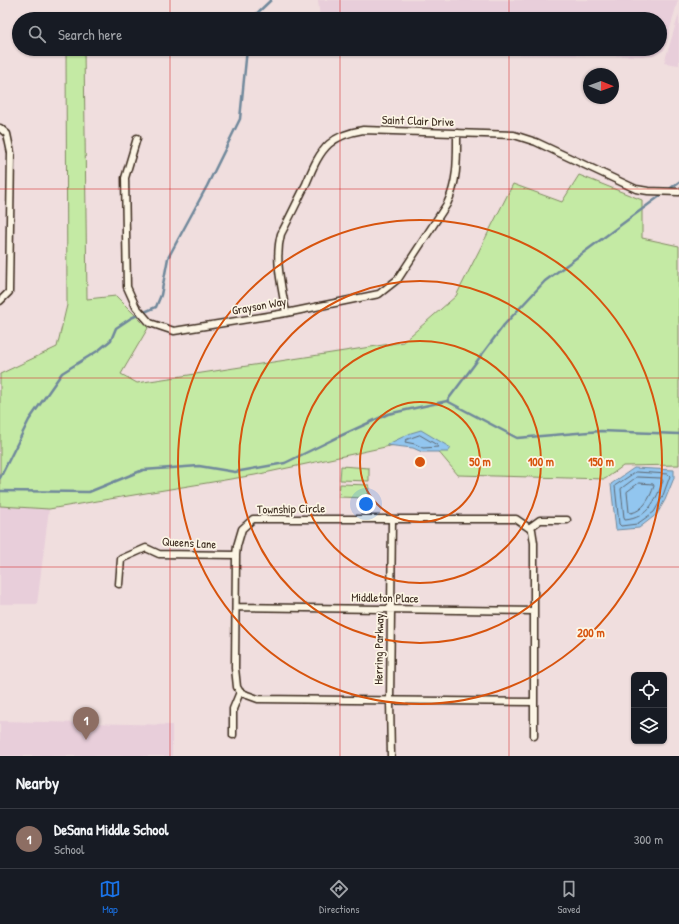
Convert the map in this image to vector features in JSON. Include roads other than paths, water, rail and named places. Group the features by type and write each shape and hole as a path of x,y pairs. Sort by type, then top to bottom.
{"street":[{"path":"0,128 7,134 11,153 9,292 0,301"},
{"name":"Saint Clair Drive","path":"286,313 278,262 281,234 322,152 328,145 345,134 363,130 514,135 525,137 636,189 654,192 679,192"},
{"name":"Grayson Way","path":"137,138 125,178 127,287 136,307 150,322 174,331 286,313 379,294 398,279 451,195 455,178 457,134"},
{"name":"Township Circle","path":"240,692 237,687 236,668 236,546 242,529 253,519 516,519 529,528"},
{"name":"Herring Parkway","path":"391,756 390,701 392,519"},
{"path":"534,736 534,543 532,530 529,528 540,520 567,520"},
{"name":"Queens Lane","path":"119,584 121,559 146,548 159,554 236,555"},
{"name":"Middleton Place","path":"236,607 534,611"},
{"path":"233,735 233,708 240,692 258,699 534,702"}],"water":[{"path":"421,430 451,448 448,452 422,452 413,448 386,445 411,433"},
{"path":"634,468 674,470 674,478 665,500 657,514 639,528 616,530 611,484"}],"waterway":[{"path":"258,12 271,0"},
{"path":"0,478 29,420 62,373 99,350 111,340 116,328 131,318 156,307 161,295 168,258 207,186 240,119 246,56"},
{"path":"668,190 679,182"},
{"path":"0,491 89,492 143,470 199,466 235,472 285,463 388,414 447,401 504,325 545,281 664,193"},
{"path":"447,401 517,438 601,431 679,434"}],"place":[{"name":"DeSana Middle School","path":"86,740"}]}
